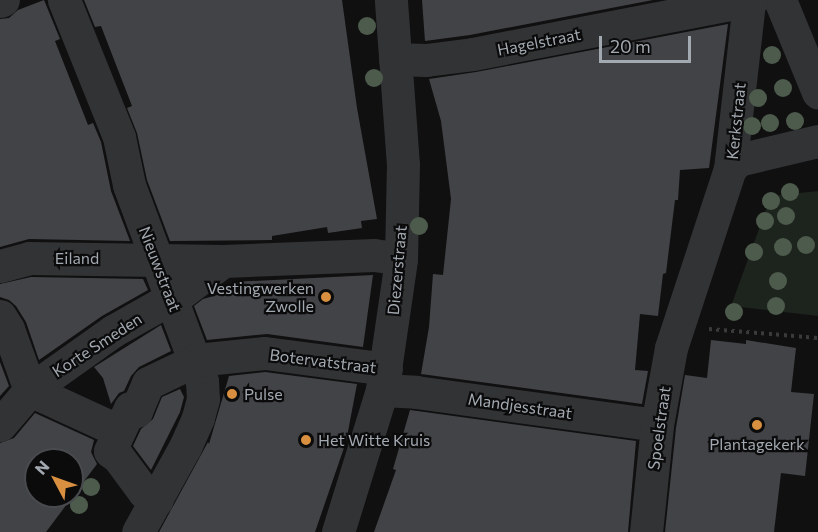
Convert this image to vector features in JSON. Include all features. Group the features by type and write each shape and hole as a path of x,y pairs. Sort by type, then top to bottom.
{"street":[{"name":"Nieuwstraat","path":"64,0 119,137 129,185 196,360 204,399 185,447 138,532"},
{"name":"Diezerstraat","path":"338,532 384,379 401,259 403,165 391,0"},
{"path":"760,0 818,92"},
{"name":"Hagelstraat","path":"395,59 426,60 473,54 760,0"},
{"name":"Kerkstraat","path":"679,326 732,155 760,0"},
{"name":"Kerkstraat","path":"732,155 738,160 818,141"},
{"path":"156,260 223,261 374,255 401,259"},
{"name":"Eiland","path":"0,266 29,258 156,260"},
{"name":"Korte Smeden","path":"0,424 30,390 113,331 171,298 223,261"},
{"path":"0,316 8,329 30,390 119,431 110,451 118,457 144,492 157,500"},
{"name":"Spoelstraat","path":"646,532 657,425 671,348 679,326"},
{"name":"Botervatstraat","path":"119,431 130,408 136,411 148,383 196,360 265,352 384,379"},
{"name":"Mandjesstraat","path":"384,379 416,392 657,425"}],"path":[{"path":"679,326 818,338"}],"shaded area":[{"path":"818,191 818,316 731,306 771,196"}],"building":[{"path":"44,0 60,39 55,41 88,125 93,123 101,142 111,191 130,241 29,239 0,247 0,19 9,18 18,10"},
{"path":"84,0 342,0 357,108 377,219 361,221 362,228 328,233 327,227 272,236 272,240 170,241 147,180 137,133 127,108 132,106 101,26 95,27"},
{"path":"422,0 653,0 470,35 425,41"},
{"path":"728,24 709,168 680,170 678,200 675,200 658,316 640,314 635,370 648,371 642,404 421,374 429,327 433,274 443,275 451,199 441,121 429,79"},
{"path":"373,275 363,347 267,334 207,340 194,306 203,299 235,290 232,282"},
{"path":"31,277 143,279 148,290 102,316 39,360 26,322 16,306 0,297 0,284"},
{"path":"161,325 171,351 139,367 131,376 124,391 119,393 111,404 103,378 94,367"},
{"name":"Plantagekerk","path":"711,340 746,344 746,340 796,348 791,392 814,394 805,476 781,473 774,532 665,532 676,428 685,375 707,378"},
{"path":"0,362 9,386 0,396"},
{"path":"265,372 357,384 346,442 315,532 159,532 208,442 209,444 229,376"},
{"path":"180,389 184,397 180,412 151,470 133,446 141,429 153,419 162,397"},
{"path":"410,410 636,441 628,532 374,532 396,470 393,469"},
{"path":"35,413 94,440 91,452 97,464 84,481 84,448 24,448 24,508 64,508 46,532 0,532 0,443 14,438"}],"place":[{"name":"Vestingwerken Zwolle","path":"326,297"},
{"name":"Pulse","path":"232,394"},
{"name":"Plantagekerk","path":"757,425"},
{"name":"Het Witte Kruis","path":"306,440"}]}
